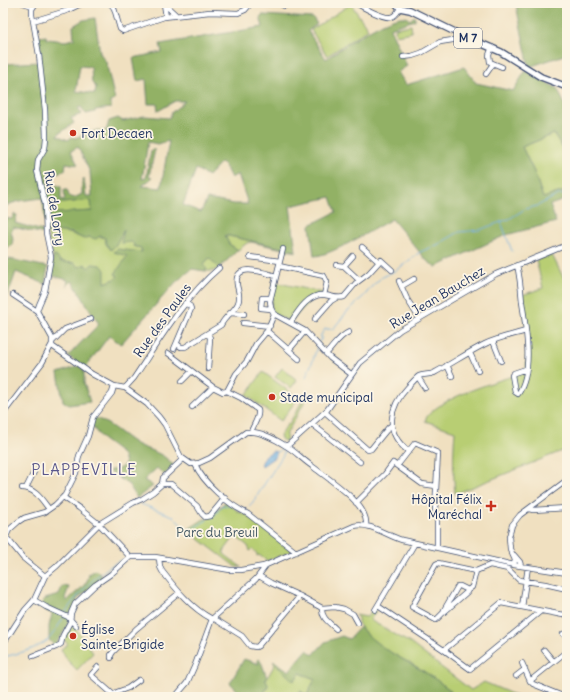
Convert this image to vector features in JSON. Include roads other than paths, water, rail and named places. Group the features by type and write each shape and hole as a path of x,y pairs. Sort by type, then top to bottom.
{"main road":[{"name":"M 7","path":"401,5 430,21 510,56 548,80 567,87"}],"street":[{"path":"23,3 35,5"},
{"path":"33,21 66,11 83,3"},
{"path":"110,3 114,8 121,30 166,17 210,12 238,12 245,10 251,3"},
{"path":"164,3 166,17"},
{"path":"164,3 175,16"},
{"path":"279,3 284,6 292,3"},
{"path":"356,3 363,8 388,17 392,17 396,14 401,5"},
{"name":"Rue de Lorry","path":"35,5 32,12 39,55 45,110 46,143 38,160 37,171 45,204 46,233 51,257 45,292 38,305 37,311"},
{"path":"403,57 412,56 440,42 459,39 463,36"},
{"path":"492,48 489,56 490,62 502,66"},
{"path":"486,74 493,64"},
{"name":"Rue Jean Bauchez","path":"287,446 325,412 360,363 400,330 496,274 567,245"},
{"path":"362,247 379,262 381,260 392,270"},
{"path":"283,249 270,298 271,309 274,314 305,331 337,365 351,374"},
{"path":"344,266 353,256"},
{"path":"250,257 279,263 324,276 327,280 324,295"},
{"path":"291,322 303,305 311,299 324,295 336,298 344,297 359,280 368,274 379,262"},
{"path":"336,265 344,266 359,280"},
{"path":"517,265 527,347 526,369 524,381 518,394 515,392 512,376 514,373 526,369"},
{"name":"Rue des Paules","path":"123,388 134,378 185,303 205,280 219,268"},
{"path":"176,344 181,347 185,347 221,324 239,301 240,297 236,284 237,279 242,272 250,270 276,276"},
{"path":"402,286 414,279"},
{"path":"399,281 419,318"},
{"path":"12,295 37,311 50,334 54,348 92,374 114,386 123,388 147,404 169,431 183,459 191,464 194,464 210,458 243,434 251,432 261,434 287,446 342,489 356,503 366,518 366,525"},
{"path":"270,298 262,298 261,308 271,309"},
{"path":"315,319 331,301 336,298"},
{"path":"174,349 191,309 190,306 185,303"},
{"path":"230,313 244,314"},
{"path":"228,391 236,374 247,361 256,344 268,331 274,314"},
{"path":"3,414 38,368 52,343 64,329 91,319"},
{"path":"244,323 270,326"},
{"path":"268,331 299,359"},
{"path":"289,350 305,331"},
{"path":"408,451 403,447 397,438 392,425 393,411 397,400 420,375 431,374 485,344 526,331"},
{"path":"326,354 344,334 349,332"},
{"path":"208,333 210,338 208,370"},
{"path":"493,341 501,360"},
{"path":"168,353 213,387 223,392 228,391 259,411 251,432"},
{"path":"470,353 478,371"},
{"path":"448,365 452,376"},
{"path":"182,381 192,371"},
{"path":"418,378 425,388"},
{"path":"3,543 6,534 12,527 24,518 49,509 63,497 70,488 76,473 79,456 88,436 93,417 112,393 114,386"},
{"path":"192,408 213,387"},
{"path":"325,412 368,450 371,449 392,425"},
{"path":"312,424 360,462"},
{"path":"397,466 415,442 438,453 434,510 437,518 437,548"},
{"path":"162,484 163,478 183,459"},
{"path":"356,503 385,474 393,463 422,484 436,486"},
{"path":"194,464 203,479 225,498 296,552"},
{"path":"34,472 24,488 35,492 49,509"},
{"path":"514,565 513,554 509,543 510,529 515,520 567,480"},
{"path":"3,644 25,610 34,600 45,576 99,524 133,502 149,495 162,484 171,484 197,506 205,517 210,516 225,498"},
{"path":"63,497 99,524 130,557"},
{"path":"537,502 542,510"},
{"path":"529,509 542,510 567,508"},
{"path":"33,656 61,644 73,609 79,600 130,557 159,558 230,570 241,570 264,566 354,526 366,525 396,538 415,543 514,565 567,573"},
{"path":"6,534 23,558 45,576"},
{"path":"415,543 376,608 444,650 470,669 541,611"},
{"path":"513,554 520,562 521,566"},
{"path":"159,558 162,571 179,593 200,612 232,628 242,636 250,646 258,646 300,596"},
{"path":"476,571 472,587 436,620 412,606 436,564 441,563 476,571 490,565 508,569 517,580 567,589"},
{"path":"175,697 187,683 212,618 259,576 263,571 264,566"},
{"path":"522,607 528,567"},
{"path":"259,576 322,608 340,608 347,610 353,614 358,623"},
{"path":"442,613 458,586 468,590"},
{"path":"111,658 110,655 132,632 179,593"},
{"path":"34,600 70,618 76,626"},
{"path":"444,650 501,603 563,615 567,612"},
{"path":"322,608 324,618 336,629"},
{"path":"564,634 567,638"},
{"path":"544,650 554,662"},
{"path":"530,681 567,651"},
{"path":"522,663 526,669 530,681 533,684 563,696 567,692"},
{"path":"98,667 91,675 115,696 118,692 128,688 139,680"},
{"path":"516,676 526,669"}],"water":[{"path":"273,451 277,452 275,457 262,466 261,464 265,456"}],"waterway":[{"path":"318,342 321,340 321,335 325,329 333,329 373,285 381,278 398,269 420,252 437,245 459,232 480,230 509,219 525,209 537,206 558,195 567,194"},
{"path":"501,222 512,251"},
{"path":"306,377 317,347"},
{"path":"277,452 285,448"},
{"path":"244,509 246,509 253,502 283,455 285,448"},
{"path":"141,504 173,516 187,531"},
{"path":"212,518 223,505 231,506"},
{"path":"190,530 207,520"},
{"path":"65,613 76,598 91,582 107,568 123,559"},
{"path":"3,657 24,652 44,643 52,635 63,618"}],"place":[{"name":"Fort Decaen","path":"73,133"},
{"name":"Stade municipal","path":"272,397"},
{"name":"Hôpital Félix Maréchal","path":"491,506"},
{"name":"Église Sainte-Brigide","path":"73,636"}],"district":[{"name":"PLAPPEVILLE","path":"84,470"}],"park label":[{"name":"Parc du Breuil","path":"217,532"}]}
